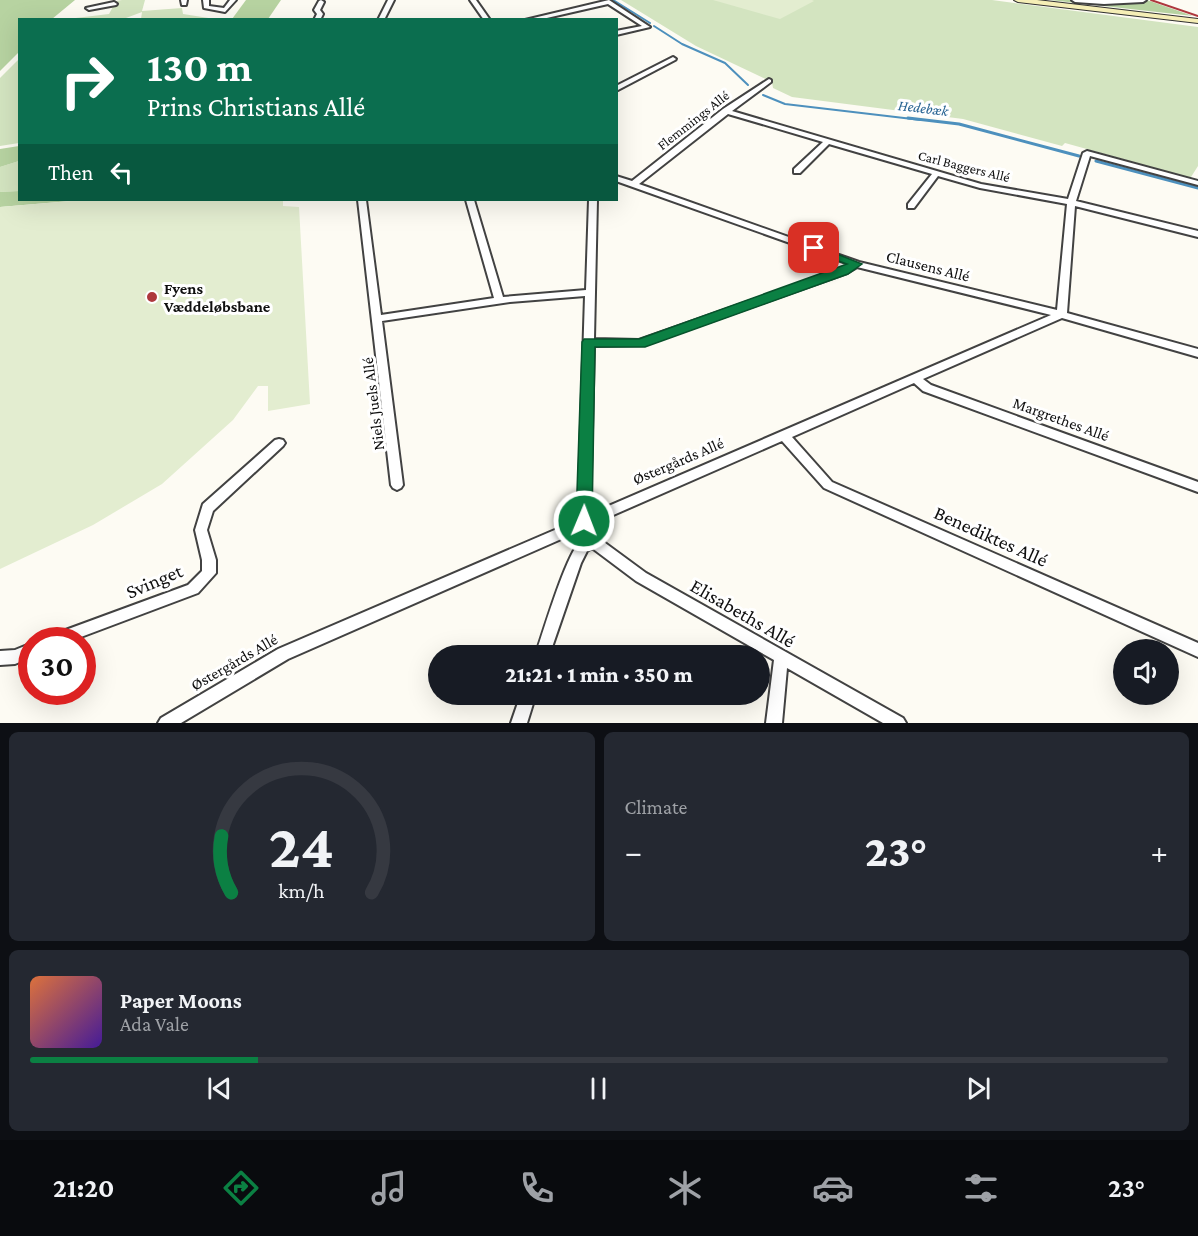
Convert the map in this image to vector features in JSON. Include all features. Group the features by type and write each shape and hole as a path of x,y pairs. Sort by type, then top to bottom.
{"main road":[{"path":"1018,0 1198,21"}],"street":[{"path":"206,0 206,7 225,10 233,0"},
{"path":"382,18 391,0"},
{"path":"473,0 486,18"},
{"path":"1075,0 1143,0"},
{"path":"89,8 100,2 114,4"},
{"path":"318,18 320,14 317,10 321,2"},
{"path":"537,18 609,2 647,27 618,33"},
{"path":"618,88 672,59"},
{"name":"Flemmings Allé","path":"635,183 726,111 769,81"},
{"name":"Carl Baggers Allé","path":"726,111 980,186 1071,202 1198,234"},
{"path":"797,171 827,142"},
{"path":"1062,314 1071,202 1087,153 1198,183"},
{"path":"911,206 936,174"},
{"name":"Clausens Allé","path":"619,178 856,264 1062,314 1198,353"},
{"name":"Niels Juels Allé","path":"362,201 397,485"},
{"path":"470,201 499,299"},
{"path":"580,523 593,201"},
{"path":"588,342 640,344 844,271 856,264"},
{"path":"377,319 499,299 546,294 590,293"},
{"name":"Østergårds Allé","path":"166,723 283,654 1062,314"},
{"name":"Margrethes Allé","path":"915,378 927,388 1198,487"},
{"name":"Benediktes Allé","path":"784,436 828,485 1198,650"},
{"name":"Svinget","path":"92,627 193,589 209,573 209,560 201,530 207,508 279,443"},
{"name":"Elisabeths Allé","path":"580,523 592,541 641,577 897,723"},
{"path":"546,645 574,563 582,547 592,541"},
{"path":"0,658 18,656"},
{"path":"774,723 781,658"},
{"path":"519,723 525,705"}],"green space":[{"path":"0,0 75,0 53,18 18,18 18,53 0,71"},
{"path":"145,0 142,11 182,8 183,14 209,18 141,18 142,12 126,18 76,18 109,14 116,1"},
{"path":"246,0 281,0 269,18 233,18"},
{"path":"621,0 992,0 1198,27 1198,166 1191,177 1188,177 1065,143 1062,146 963,119 792,97 773,88 772,82 696,46"},
{"path":"713,0 812,0 814,1 780,19"},
{"path":"1050,0 1147,0 1193,16"},
{"path":"18,60 18,143 0,146 0,78"},
{"path":"18,146 18,161 0,167 0,149"},
{"path":"18,161 18,191 0,192 0,167"},
{"path":"18,191 18,201 70,201 0,207 0,192"},
{"name":"Fyens Væddeløbsbane","path":"70,201 283,201 283,206 299,207 310,404 268,411 268,386 258,386 233,420 162,484 93,525 0,569 0,207"}],"waterway":[{"name":"Hedebæk","path":"613,0 650,23"},
{"name":"Hedebæk","path":"654,26 682,44 725,63 748,85"},
{"name":"Hedebæk","path":"763,95 785,104 921,120"},
{"name":"Hedebæk","path":"908,118 959,124 1079,156"},
{"name":"Hedebæk","path":"1096,161 1198,188"}],"railway":[{"path":"1151,0 1198,16"}],"place":[{"name":"Fyens Væddeløbsbane","path":"152,297"}],"route":[{"path":"584,521 588,342 640,344 844,271 856,264 814,248"}]}
